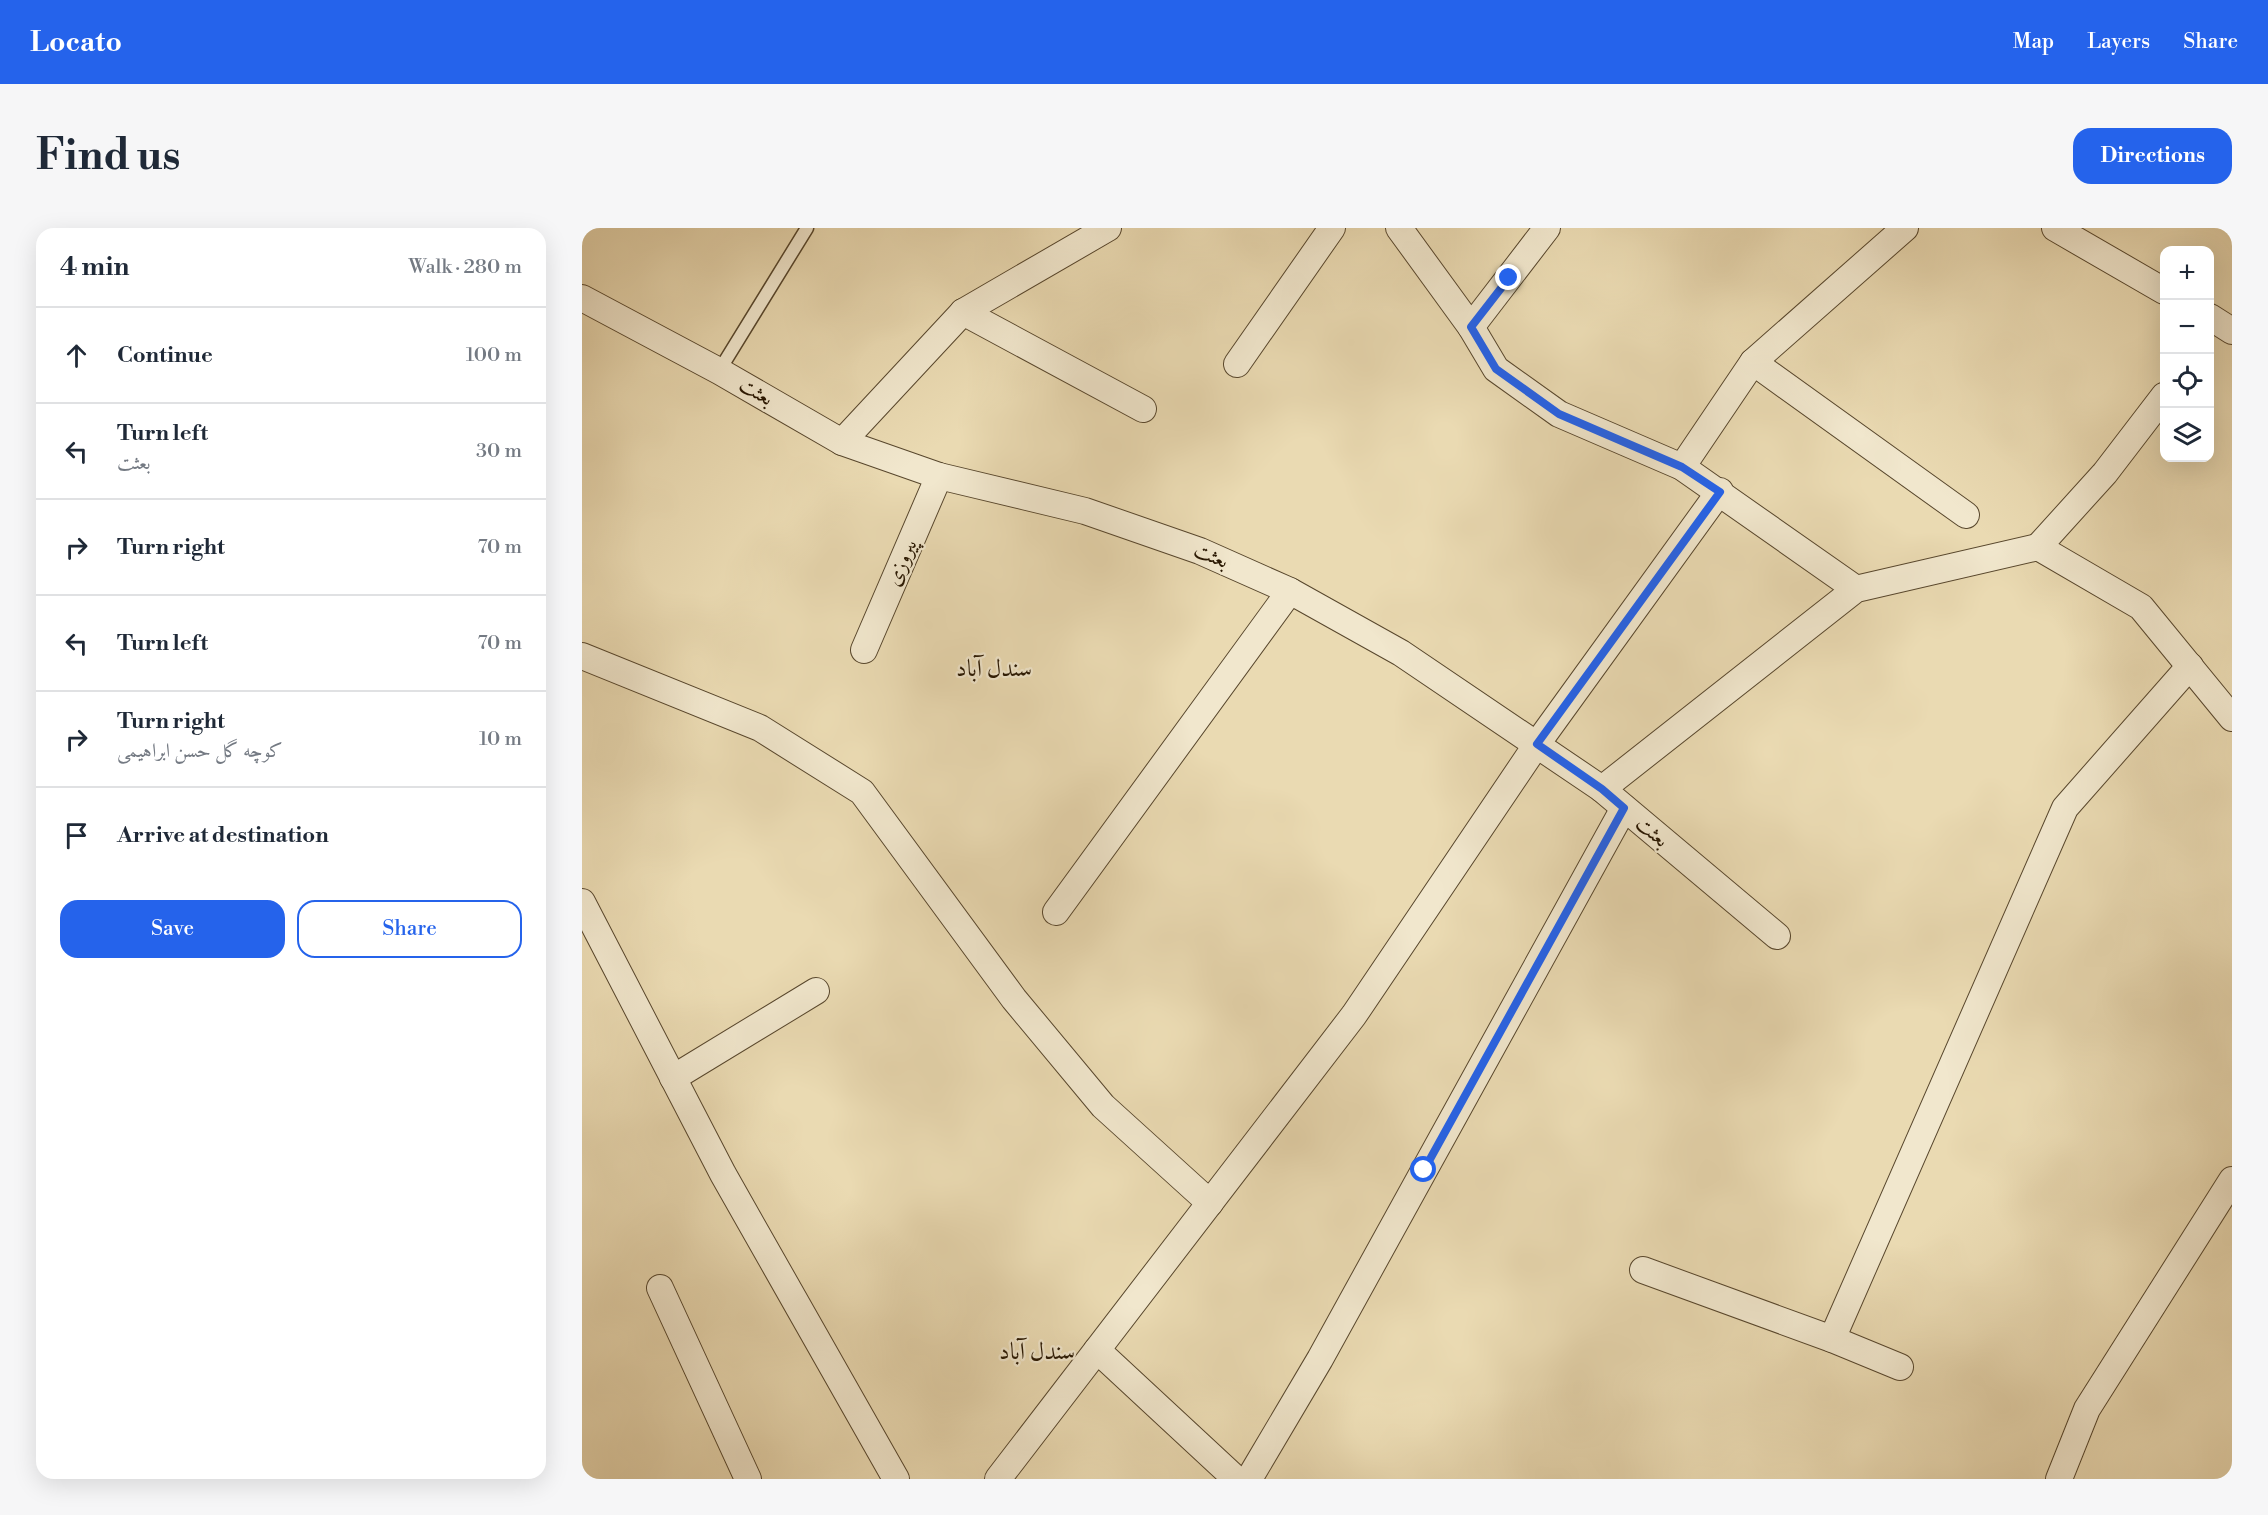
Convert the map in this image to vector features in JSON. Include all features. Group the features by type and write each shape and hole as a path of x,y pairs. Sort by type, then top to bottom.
{"street":[{"path":"842,442 963,312 1108,228"},
{"path":"1237,364 1332,228"},
{"path":"1399,228 1471,327 1496,369 1559,414 1682,467 1856,589"},
{"path":"1471,327 1547,228"},
{"path":"1682,467 1753,362 1905,228"},
{"path":"2055,228 2160,289"},
{"name":"بعثت","path":"582,298 719,371 842,442 939,476 1085,511 1200,551 1290,591 1401,653 1602,789 1777,936"},
{"path":"963,312 1143,409"},
{"path":"2214,321 2232,332"},
{"path":"1753,362 1966,515"},
{"path":"1602,789 1856,589 2038,547 2105,473 2160,401"},
{"name":"پیروزی","path":"864,650 939,476"},
{"path":"998,1479 1354,1015 1537,744 1720,492"},
{"path":"2038,547 2142,607 2232,718"},
{"path":"1056,912 1290,591"},
{"path":"582,656 760,728 862,792 1014,999 1096,1097 1210,1203"},
{"path":"1832,1339 2065,808 2190,666"},
{"path":"1249,1479 1320,1359 1624,808"},
{"path":"582,902 723,1174 896,1479"},
{"path":"674,1078 816,991"},
{"path":"2060,1479 2086,1409 2232,1180"},
{"path":"1643,1270 1832,1339 1900,1367"},
{"path":"660,1288 748,1479"},
{"path":"1097,1350 1236,1479"}],"lane":[{"path":"719,371 807,228"}],"district":[{"name":"سندل آباد","path":"994,669"},
{"name":"سندل آباد","path":"1037,1352"}],"route":[{"path":"1424,1170 1624,808 1602,789 1537,744 1720,492 1682,467 1559,414 1496,369 1471,327 1509,278"}]}
